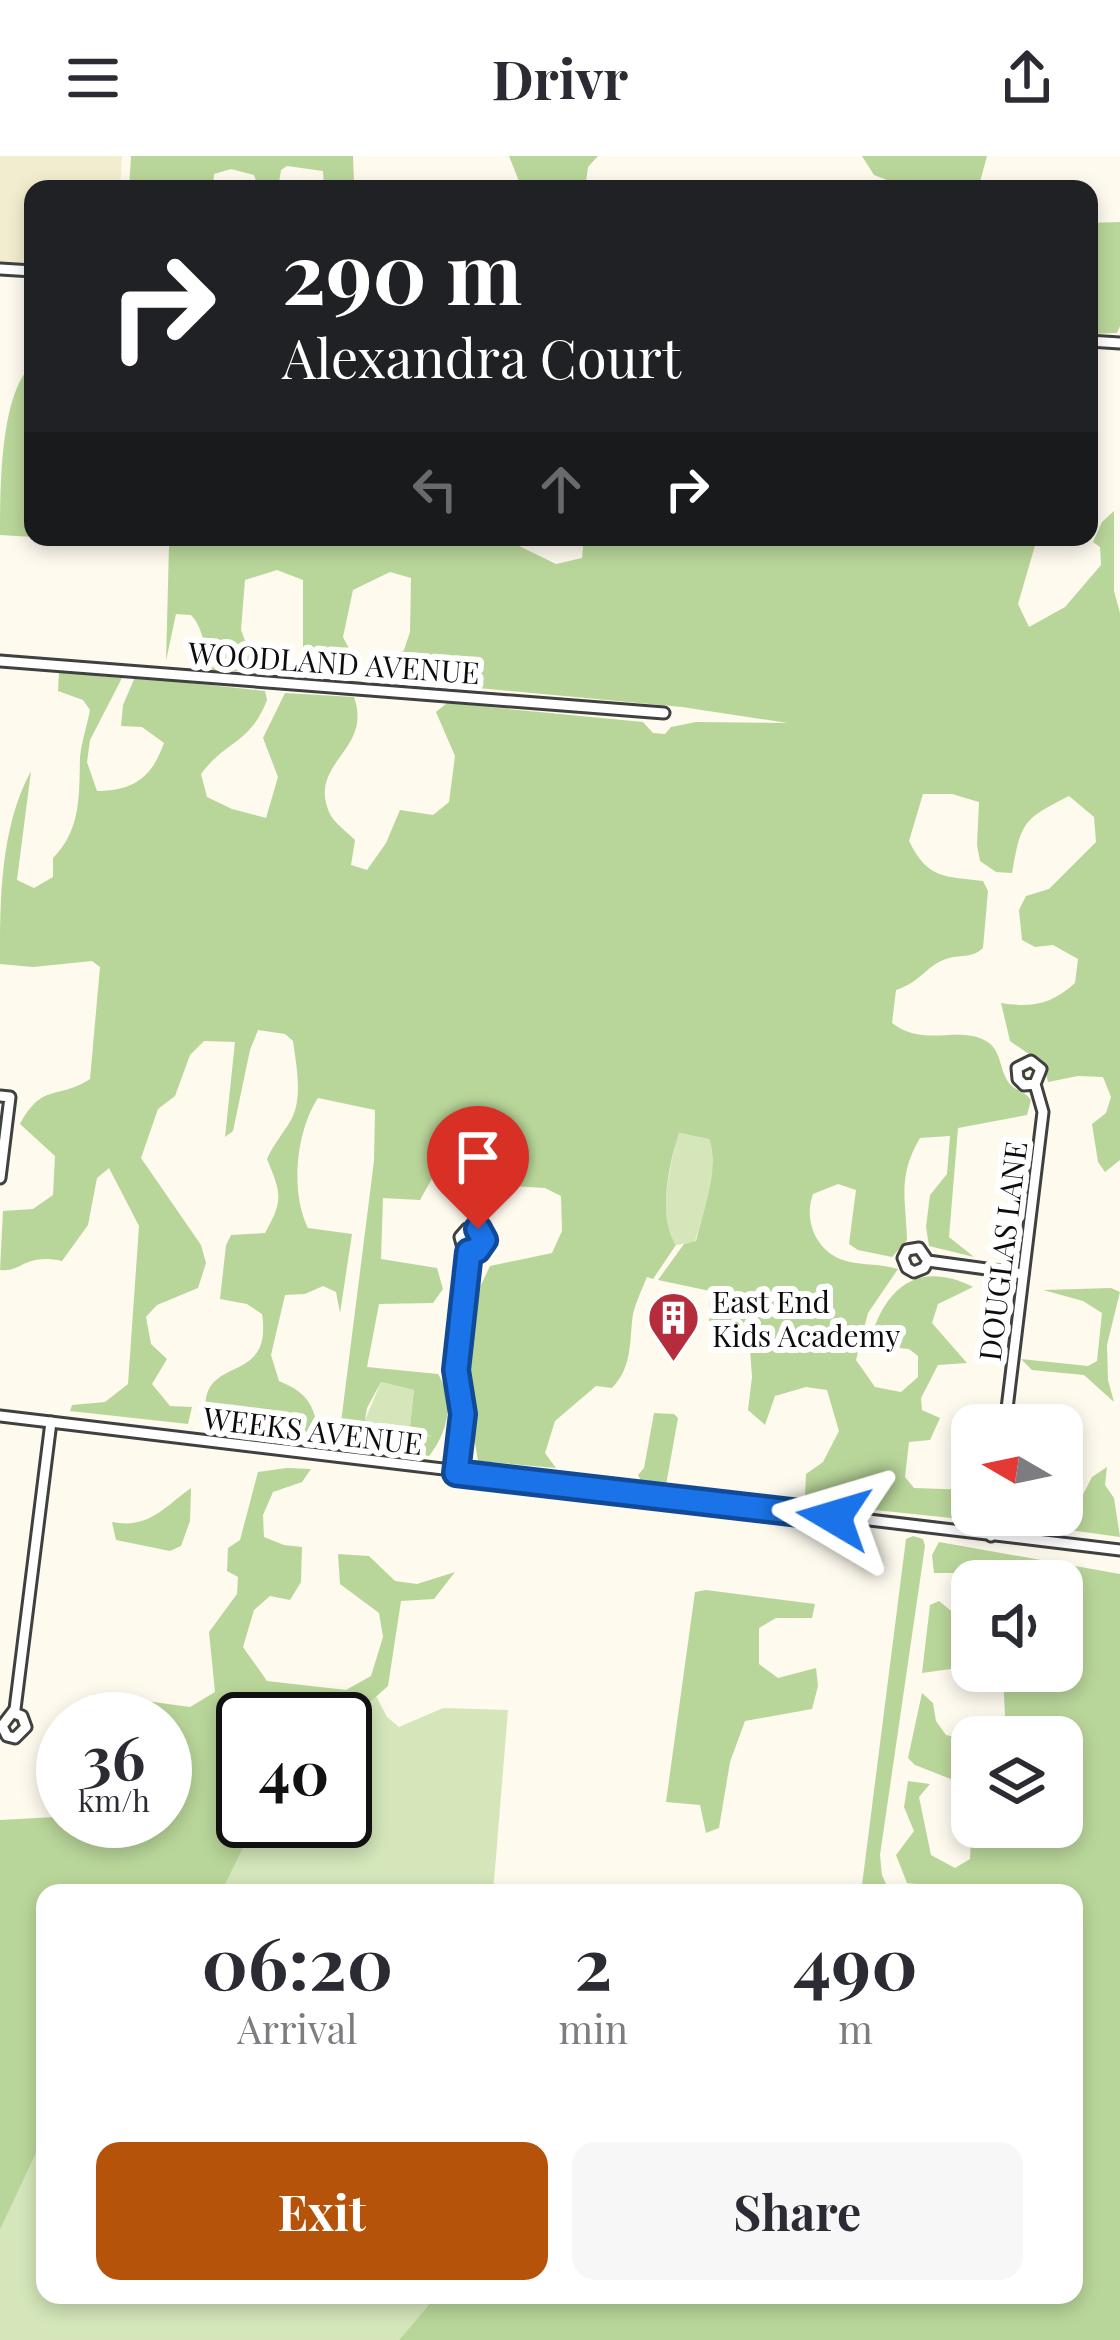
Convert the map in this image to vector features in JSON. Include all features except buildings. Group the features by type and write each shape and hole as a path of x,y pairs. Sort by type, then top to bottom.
{"street":[{"name":"WOODLAND AVENUE","path":"0,661 664,713"},
{"name":"DOUGLAS LANE","path":"1008,1404 1042,1112 1035,1084"},
{"path":"0,1178 5,1096"},
{"path":"456,1473 463,1414 456,1370 469,1252"},
{"path":"928,1261 1023,1274"},
{"name":"WEEKS AVENUE","path":"0,1416 951,1531"},
{"path":"14,1713 51,1422"},
{"name":"WEEKS AVENUE","path":"992,1536 1120,1550"}],"shaded area":[{"path":"0,156 122,156 121,180 24,180 24,270 0,269"}],"green space":[{"path":"131,156 353,156 354,180 324,180 323,171 287,166 279,180 256,180 254,175 231,169 214,174 214,180 130,180"},
{"path":"509,156 598,156 588,167 586,180 518,180"},
{"path":"862,156 987,156 980,180 887,180 874,175"},
{"path":"1120,222 1117,333 1098,334 1098,223"},
{"path":"22,377 24,536 0,535 8,418"},
{"path":"1114,511 1114,591 1120,613 1120,1160 1105,1172 1098,1162 1092,1124 1106,1113 1111,1097 1103,1077 1048,1082 1039,1062 1010,1041 1001,1003 1041,1003 1075,983 1078,959 1053,945 1035,947 1022,940 1019,910 1026,896 1049,889 1096,842 1094,817 1069,796 1054,804 1033,817 1022,832 1012,873 996,872 980,861 979,802 952,794 923,794 909,841 923,863 939,874 983,881 988,891 983,948 939,962 896,990 892,1023 916,1034 964,1035 986,1041 1009,1083 1031,1100 1027,1115 958,1128 949,1237 974,1257 929,1246 930,1195 947,1174 950,1136 920,1138 913,1152 905,1188 907,1240 892,1257 849,1244 856,1190 838,1184 813,1194 811,1203 813,1231 831,1254 898,1269 868,1313 856,1360 875,1387 901,1392 918,1377 918,1356 909,1349 869,1345 893,1295 905,1284 935,1276 973,1287 938,1304 932,1323 967,1363 938,1365 921,1398 922,1410 940,1418 930,1440 909,1442 905,1477 914,1488 951,1489 951,1518 809,1503 805,1498 806,1474 823,1462 839,1431 827,1390 806,1387 775,1396 765,1425 748,1410 749,1336 734,1324 709,1325 710,1291 658,1280 684,1244 696,1241 712,1176 709,1139 679,1133 666,1206 676,1245 653,1279 647,1277 633,1314 629,1353 619,1380 612,1388 596,1386 555,1421 545,1453 556,1468 478,1461 471,1419 470,1308 490,1266 552,1253 562,1231 561,1196 545,1188 494,1185 481,1168 455,1167 434,1175 420,1200 383,1198 381,1259 437,1268 443,1289 433,1303 379,1304 367,1367 438,1374 447,1416 429,1456 343,1441 339,1438 374,1161 375,1110 318,1098 300,1144 297,1180 308,1228 352,1234 340,1313 336,1292 323,1286 305,1294 285,1295 271,1355 279,1381 310,1404 320,1442 208,1427 206,1402 211,1387 256,1354 262,1338 262,1314 247,1304 220,1299 226,1245 231,1235 265,1233 271,1222 278,1196 267,1159 292,1118 297,1100 293,1041 285,1034 258,1030 233,1131 225,1137 235,1042 204,1041 190,1055 175,1096 158,1109 141,1158 201,1245 206,1263 198,1288 157,1305 146,1317 151,1344 167,1359 152,1384 170,1406 192,1407 188,1424 70,1411 72,1405 105,1402 128,1384 139,1226 109,1168 97,1178 88,1225 62,1261 39,1259 0,1270 3,1211 33,1209 53,1195 55,1156 20,1124 43,1097 90,1079 100,967 92,961 33,967 0,964 8,840 31,771 17,880 34,888 53,877 53,858 69,836 77,812 81,752 90,710 83,700 58,691 59,672 122,678 90,740 87,762 97,791 140,780 164,743 142,727 121,726 123,705 135,677 265,691 267,700 253,725 201,774 207,797 266,818 278,777 263,738 285,693 354,697 355,731 333,768 325,795 331,816 355,840 351,865 367,870 386,843 400,810 433,815 449,802 455,756 436,712 447,703 643,722 653,733 665,734 671,727 696,722 788,723 682,707 404,681 377,669 404,650 410,632 411,578 390,572 353,590 343,637 361,672 311,677 303,671 303,580 277,570 245,580 241,630 252,659 241,671 213,673 191,615 176,614 166,661 169,546 519,546 556,564 582,558 583,546 1035,546 1018,604 1029,627 1065,607 1101,565 1102,522","holes":["381,1382 414,1390 410,1426 432,1437 374,1427 365,1420"]},
{"path":"678,1133 709,1139 713,1164 695,1242 676,1245 666,1206"},
{"path":"1111,1288 1120,1292 1107,1345 1114,1402 1084,1375 1032,1370 1021,1359 1088,1366 1097,1361 1102,1313 1083,1301 1043,1290"},
{"path":"381,1382 414,1390 410,1425 435,1439 374,1427 365,1420"},
{"path":"654,1413 678,1418 666,1485 641,1481 638,1475 644,1468"},
{"path":"1107,1467 1105,1485 1114,1498 1120,1537 1083,1532 1083,1494 1092,1477"},
{"path":"311,1469 302,1482 273,1492 263,1515 264,1537 302,1547 301,1582 290,1600 270,1596 254,1610 243,1647 267,1681 346,1690 371,1676 383,1637 379,1613 340,1584 338,1554 369,1556 395,1581 417,1584 455,1572 434,1599 401,1601 388,1686 372,1700 372,1692 216,1692 216,1848 243,1848 225,1884 36,1884 36,2153 0,2230 0,1820 36,1818 36,1848 192,1848 192,1706 215,1692 209,1632 237,1594 238,1577 227,1571 228,1548 240,1540 258,1472"},
{"path":"191,1488 190,1521 181,1546 170,1551 116,1540 112,1522 146,1520"},
{"path":"906,1539 923,1539 925,1546 880,1855 886,1884 862,1884"},
{"path":"939,1542 1041,1560 951,1560 951,1573 934,1573 932,1555"},
{"path":"1083,1567 1120,1574 1120,2340 399,2340 429,2304 1083,2304 1083,1884 907,1883 896,1855 914,1831 904,1807 908,1781 930,1784 919,1797 931,1855 955,1868 970,1859 971,1848 1083,1848 1083,1716 1005,1715 1004,1692 1083,1692"},
{"path":"695,1592 815,1604 812,1618 776,1618 759,1628 759,1664 778,1678 816,1668 818,1686 812,1709 745,1721 730,1762 719,1828 706,1833 700,1805 666,1802"},
{"path":"939,1601 951,1611 951,1669 922,1673 930,1605"},
{"path":"922,1693 933,1703 936,1721 951,1736 951,1779 908,1758"},
{"path":"376,1696 387,1717 399,1727 443,1708 508,1710 494,1884 225,1884 243,1848 372,1848 372,1700"},
{"path":"36,2153 36,2304 429,2304 399,2340 0,2340 0,2230"}],"place":[{"name":"East End Kids Academy","path":"673,1364"}],"route":[{"path":"478,1229 484,1240 469,1252 458,1341 457,1386 463,1414 456,1473 834,1517"}]}
